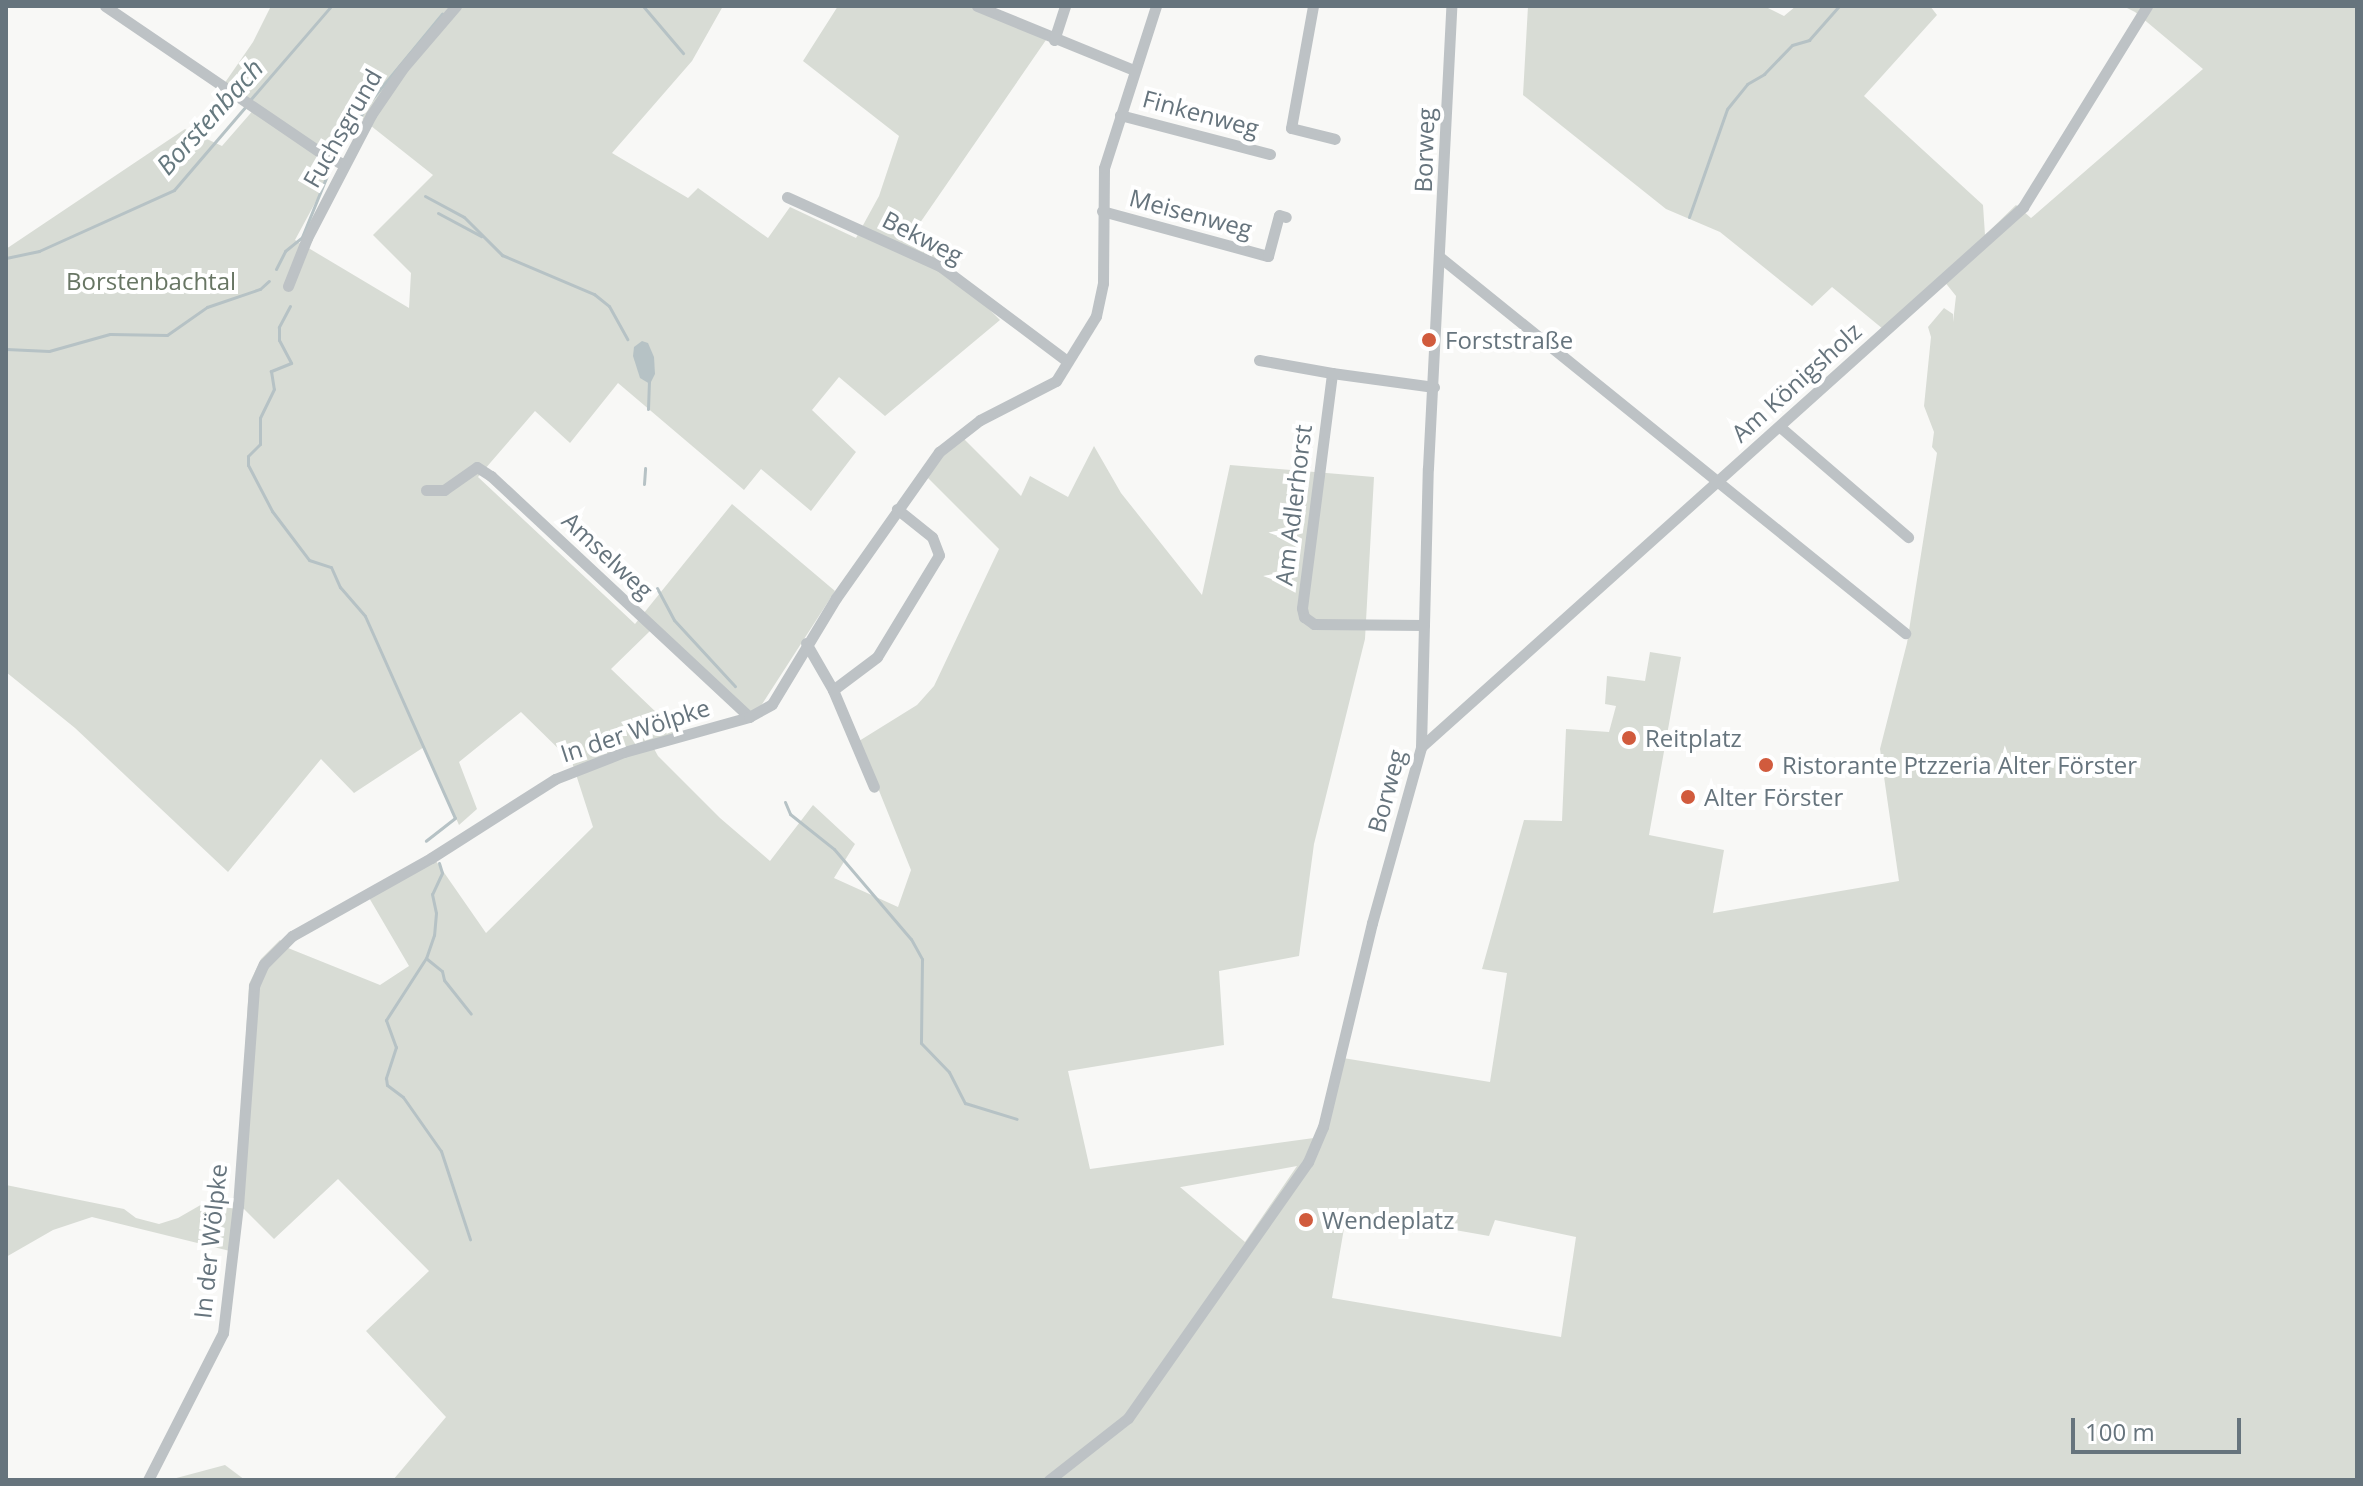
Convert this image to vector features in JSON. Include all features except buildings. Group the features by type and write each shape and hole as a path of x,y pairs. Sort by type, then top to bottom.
{"street":[{"path":"105,6 323,154 341,163"},
{"name":"Fuchsgrund","path":"288,286 341,163 403,68 456,6"},
{"path":"977,6 1054,40 1134,70"},
{"path":"1054,40 1065,6"},
{"name":"In der Wölpke","path":"148,1480 223,1333 238,1206 254,986 264,964 292,936 431,858 555,779 624,752 749,717 772,704 806,643 924,470 956,436 1056,381 1096,316 1103,283 1104,168 1156,6"},
{"path":"1313,6 1291,128 1335,139"},
{"name":"Borweg","path":"1049,1480 1128,1418 1308,1162 1323,1127 1372,923 1421,747 1451,6"},
{"name":"Am Königsholz","path":"1421,747 2023,207 2147,6"},
{"name":"Finkenweg","path":"1120,115 1270,154"},
{"name":"Bekweg","path":"787,197 940,266 1067,361"},
{"name":"Meisenweg","path":"1102,211 1268,256 1279,215 1286,217"},
{"path":"1441,258 1905,633"},
{"path":"1259,360 1434,387"},
{"name":"Am Adlerhorst","path":"1332,373 1302,608 1304,617 1314,624 1424,625"},
{"path":"1780,427 1908,537"},
{"name":"Amselweg","path":"426,490 444,490 477,467 491,476 749,717"},
{"path":"833,690 877,657 939,555 932,537 897,509"},
{"path":"806,643 833,690 874,787"}],"green space":[{"name":"Borstenbachtal","path":"271,6 723,6 692,61 612,153 688,198 698,188 768,238 790,207 856,238 879,196 899,136 803,61 838,6 973,6 1046,40 913,233 1000,320 885,416 839,377 812,410 856,452 811,511 761,469 744,490 618,383 570,443 535,411 478,477 635,624 732,504 835,591 750,723 650,631 611,669 683,738 652,745 658,756 720,818 770,861 813,805 855,844 834,878 898,907 911,870 859,741 917,705 934,686 999,549 925,475 962,437 1021,496 1030,476 1068,497 1094,446 1121,493 1202,595 1230,465 1374,477 1365,639 1314,844 1299,956 1219,971 1224,1045 1068,1071 1090,1169 1321,1137 1343,1058 1490,1082 1507,973 1482,969 1524,820 1562,821 1566,729 1609,732 1616,706 1605,704 1607,676 1645,681 1650,652 1681,657 1649,835 1724,850 1713,913 1899,881 1880,749 1907,643 1937,453 1932,447 1934,432 1924,406 1931,337 1928,327 1944,308 1953,314 1953,322 1956,296 1940,276 1883,329 1832,287 1812,306 1720,232 1666,209 1523,95 1528,6 1764,6 1784,16 1796,6 1930,6 1937,15 1864,96 1983,205 1985,235 2016,205 2031,218 2203,69 2135,12 2123,6 2357,6 2357,1480 393,1480 446,1417 366,1331 429,1271 338,1179 274,1239 242,1207 238,1253 92,1217 53,1230 6,1257 6,1185 124,1209 136,1218 159,1224 178,1218 218,1195 236,1203 249,984 261,959 280,940 288,948 380,985 409,966 368,896 436,861 486,933 593,827 572,762 521,712 459,762 477,809 459,825 424,747 354,793 321,759 228,872 75,728 6,672 6,249 185,129 222,146 256,107 224,84 253,42","holes":["361,118 433,175 373,235 411,273 409,308 295,240","1297,1166 1245,1242 1180,1187","1347,1211 1489,1236 1495,1220 1576,1237 1561,1337 1332,1298"]},
{"path":"225,1465 245,1480 169,1480"}],"shaded area":[{"path":"642,341 648,343 654,357 655,374 650,384 640,378 633,356 634,347"}],"waterway":[{"name":"Borstenbach","path":"250,100 331,6"},
{"path":"643,6 683,53"},
{"path":"1689,217 1727,109 1747,84 1764,74 1792,45 1809,40 1839,6"},
{"name":"Borstenbach","path":"276,269 285,251 302,237 337,151 371,100 442,14"},
{"name":"Borstenbach","path":"6,258 39,251 174,190 246,106"},
{"path":"425,196 464,217 502,255 594,294 609,306 627,339"},
{"path":"438,213 481,236"},
{"name":"Borstenbach","path":"6,349 49,351 110,334 167,335 207,307 260,289 269,281"},
{"path":"290,306 279,327 279,340 291,363 271,371 274,389 260,418 260,444 248,456 248,465 272,511 309,560 331,567 340,587 365,616 455,818 426,841"},
{"path":"648,409 649,381"},
{"path":"644,484 645,468"},
{"path":"657,588 674,620 735,686"},
{"path":"785,802 790,814 834,849 911,939 922,959 921,1043 949,1072 965,1103 1017,1119"},
{"path":"439,863 442,873 432,894 436,913 434,935 426,958 386,1020 396,1047 386,1078 387,1085 403,1097 441,1151 470,1239"},
{"path":"427,959 442,971 444,980 471,1014"}],"place":[{"name":"Forststraße","path":"1429,340"},
{"name":"Reitplatz","path":"1629,738"},
{"name":"Ristorante Ptzzeria Alter Förster","path":"1766,765"},
{"name":"Alter Förster","path":"1688,797"},
{"name":"Wendeplatz","path":"1306,1220"}]}
